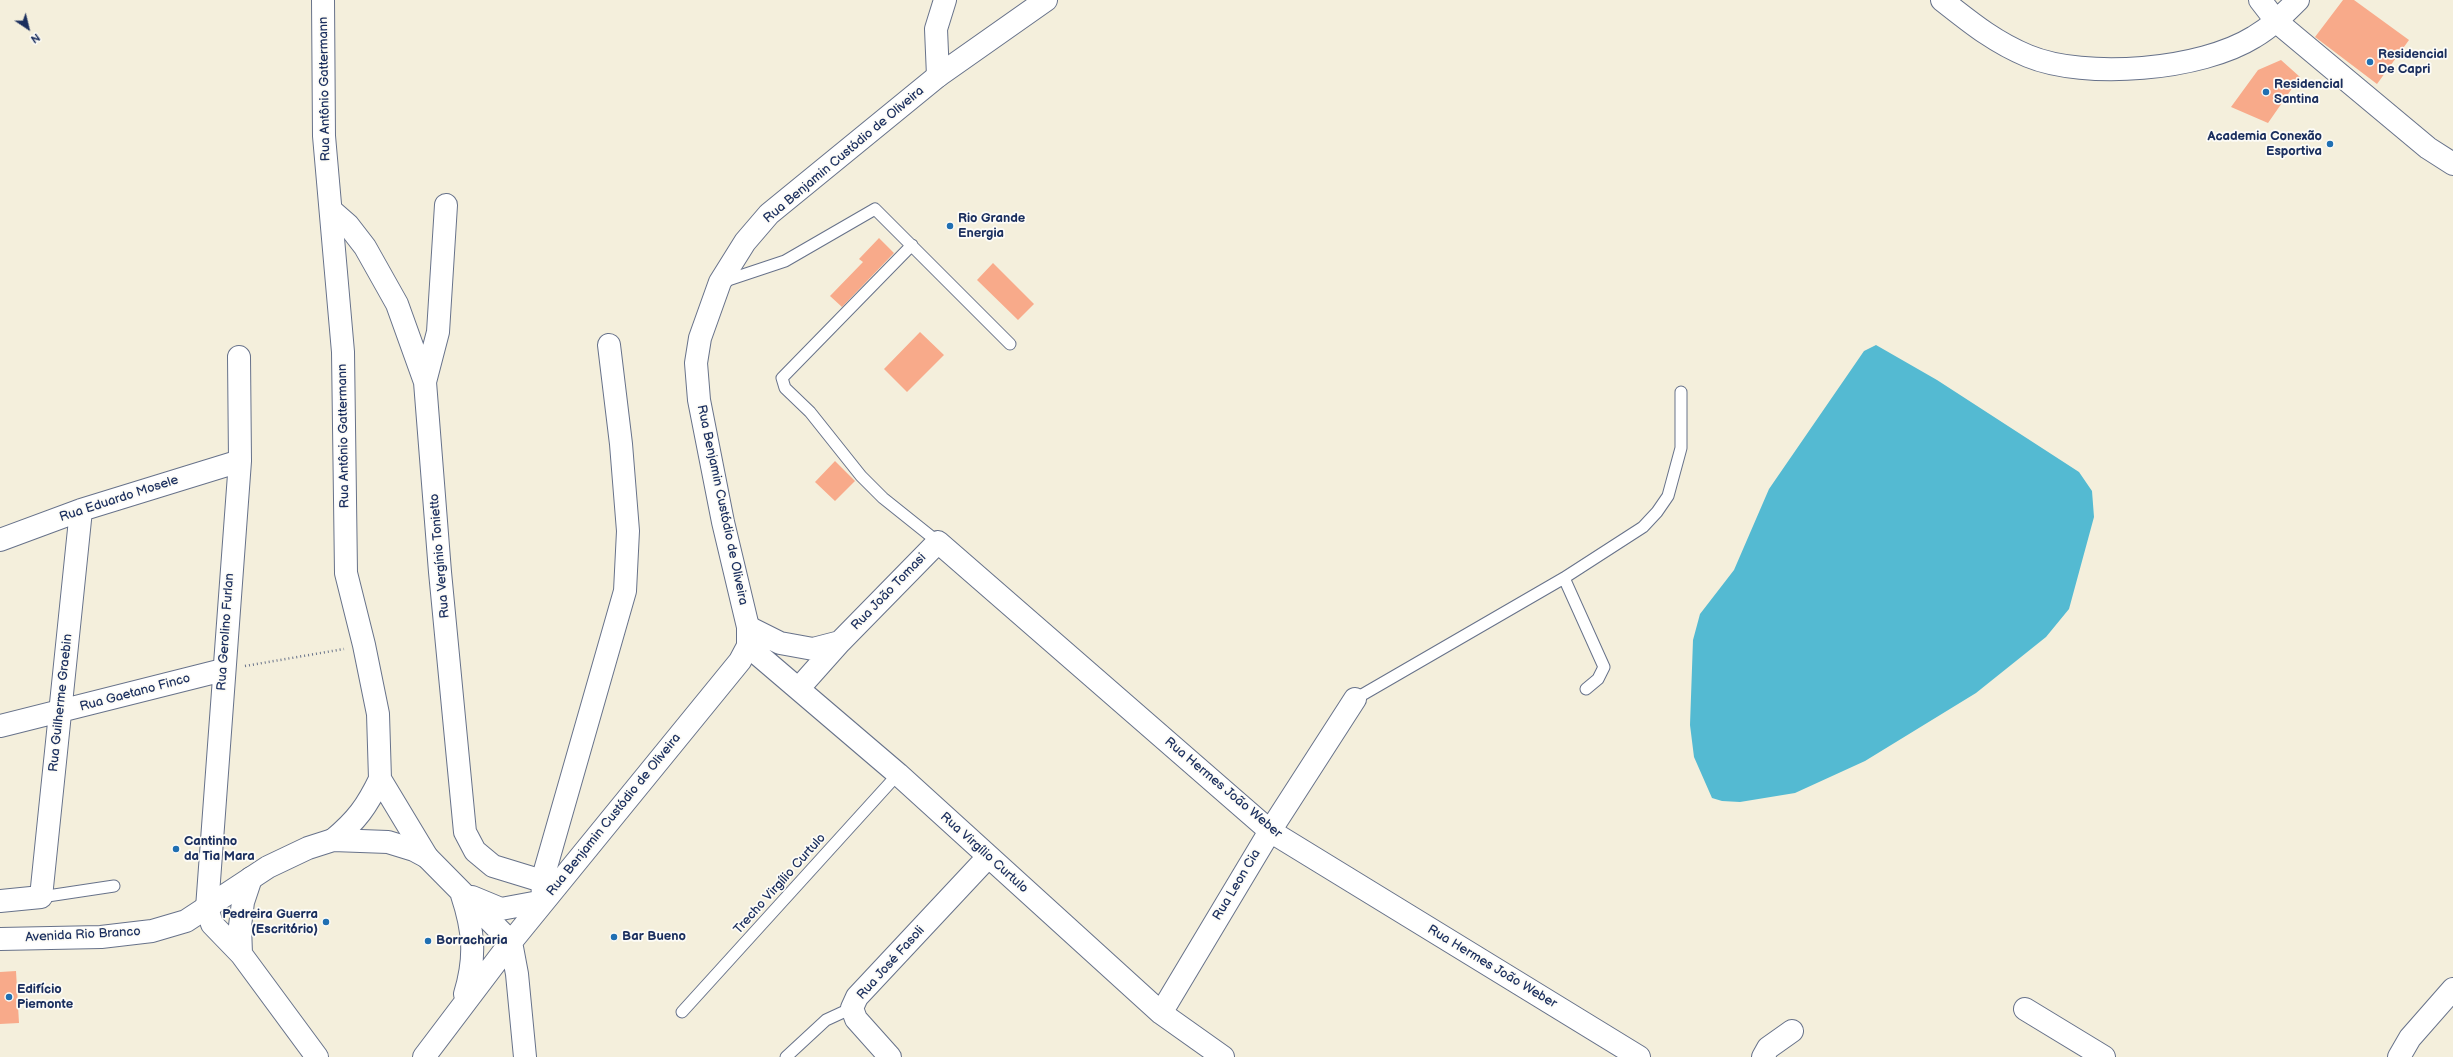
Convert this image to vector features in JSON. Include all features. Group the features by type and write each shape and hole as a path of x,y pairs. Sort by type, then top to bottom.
{"street":[{"name":"Rua Antônio Gattermann","path":"323,0 324,136 332,211 343,352 346,573 364,645 378,714 380,779 427,857"},
{"path":"938,76 936,29 945,0"},
{"name":"Rua Benjamin Custódio de Oliveira","path":"424,1057 511,942 543,891 740,662 748,636 698,400 696,363 700,338 720,282 745,242 770,214 938,76 1046,0"},
{"path":"1942,0 1994,40 2022,53 2060,65 2090,68 2142,68 2192,61 2224,52 2253,38 2277,22 2298,0"},
{"path":"2260,0 2277,22 2428,148 2453,164"},
{"path":"426,382 438,332 446,205"},
{"name":"Rua Vergínio Tonietto","path":"332,211 348,225 366,247 394,298 426,382 440,572 465,832 475,852 493,866 543,891"},
{"path":"461,892 484,904 501,909 543,891 625,591 628,531 621,444 609,345"},
{"name":"Rua Gerolino Furlan","path":"207,908 223,670 240,461 239,357"},
{"name":"Rua Eduardo Mosele","path":"0,540 81,510 240,461"},
{"name":"Rua Guilherme Graebin","path":"41,897 81,510"},
{"name":"Rua João Tomasi","path":"799,688 840,642 938,542"},
{"name":"Rua Hermes João Weber","path":"938,542 1270,831 1639,1057"},
{"path":"748,636 813,649 840,642"},
{"name":"Rua Virgílio Curtulo","path":"748,636 799,688 898,774 1161,1013 1222,1057"},
{"name":"Rua Gaetano Finco","path":"0,726 223,670"},
{"name":"Rua Leon Cia","path":"1161,1013 1270,831 1355,699"},
{"path":"334,840 353,824 368,804 380,779"},
{"name":"Avenida Rio Branco","path":"0,939 101,937 152,931 186,921 251,878 308,848 334,840 388,842 414,850 427,857 511,942"},
{"name":"Rua José Fasoli","path":"852,1008 858,997 988,857"},
{"path":"241,954 240,926 243,902 251,878"},
{"path":"461,892 472,924 473,945 472,972 462,1005"},
{"path":"0,901 41,897"},
{"path":"207,908 212,924 241,954 317,1057"},
{"path":"511,942 517,974 525,1057"},
{"path":"2399,1057 2410,1038 2453,989"},
{"path":"852,1008 856,1019 890,1057"},
{"path":"2025,1009 2104,1057"},
{"path":"1763,1057 1768,1048 1792,1031"}],"lane":[{"path":"720,282 784,261 875,209 1010,344"},
{"path":"912,245 782,378 785,388 810,412 861,476 883,498 938,542"},
{"path":"1355,699 1564,578 1643,527 1657,512 1668,496 1681,448 1682,392"},
{"path":"1564,578 1604,667 1598,679 1586,689"},
{"name":"Trecho Virgílio Curtulo","path":"682,1012 898,774"},
{"path":"41,897 114,886"},
{"name":"Rua José Fasoli","path":"786,1057 826,1020 852,1008"}],"path":[{"path":"223,670 364,645"}],"water":[{"path":"1876,345 1937,380 2079,472 2092,491 2094,517 2069,609 2046,637 1976,693 1865,761 1795,793 1740,802 1722,801 1712,798 1694,757 1690,725 1693,640 1700,614 1734,570 1769,489 1864,351"}],"building":[{"name":"Residencial De Capri","path":"2343,0 2354,0 2409,40 2377,84 2315,37"},
{"name":"Residencial Santina","path":"2281,60 2300,77 2268,123 2231,107 2258,70"},
{"path":"879,238 894,253 842,307 830,296 863,262 859,259"},
{"path":"993,263 1034,304 1018,320 977,280"},
{"path":"920,332 944,355 907,392 884,369"},
{"path":"835,461 855,481 835,501 815,482"},
{"name":"Edifício Piemonte","path":"16,971 19,1023 0,1024 0,972"}],"place":[{"name":"Residencial De Capri","path":"2370,62"},
{"name":"Residencial Santina","path":"2266,92"},
{"name":"Academia Conexão Esportiva","path":"2330,144"},
{"name":"Rio Grande Energia","path":"950,226"},
{"name":"Cantinho da Tia Mara","path":"176,849"},
{"name":"Pedreira Guerra (Escritório)","path":"326,922"},
{"name":"Bar Bueno","path":"614,937"},
{"name":"Borracharia","path":"428,941"},
{"name":"Edifício Piemonte","path":"9,997"}]}
